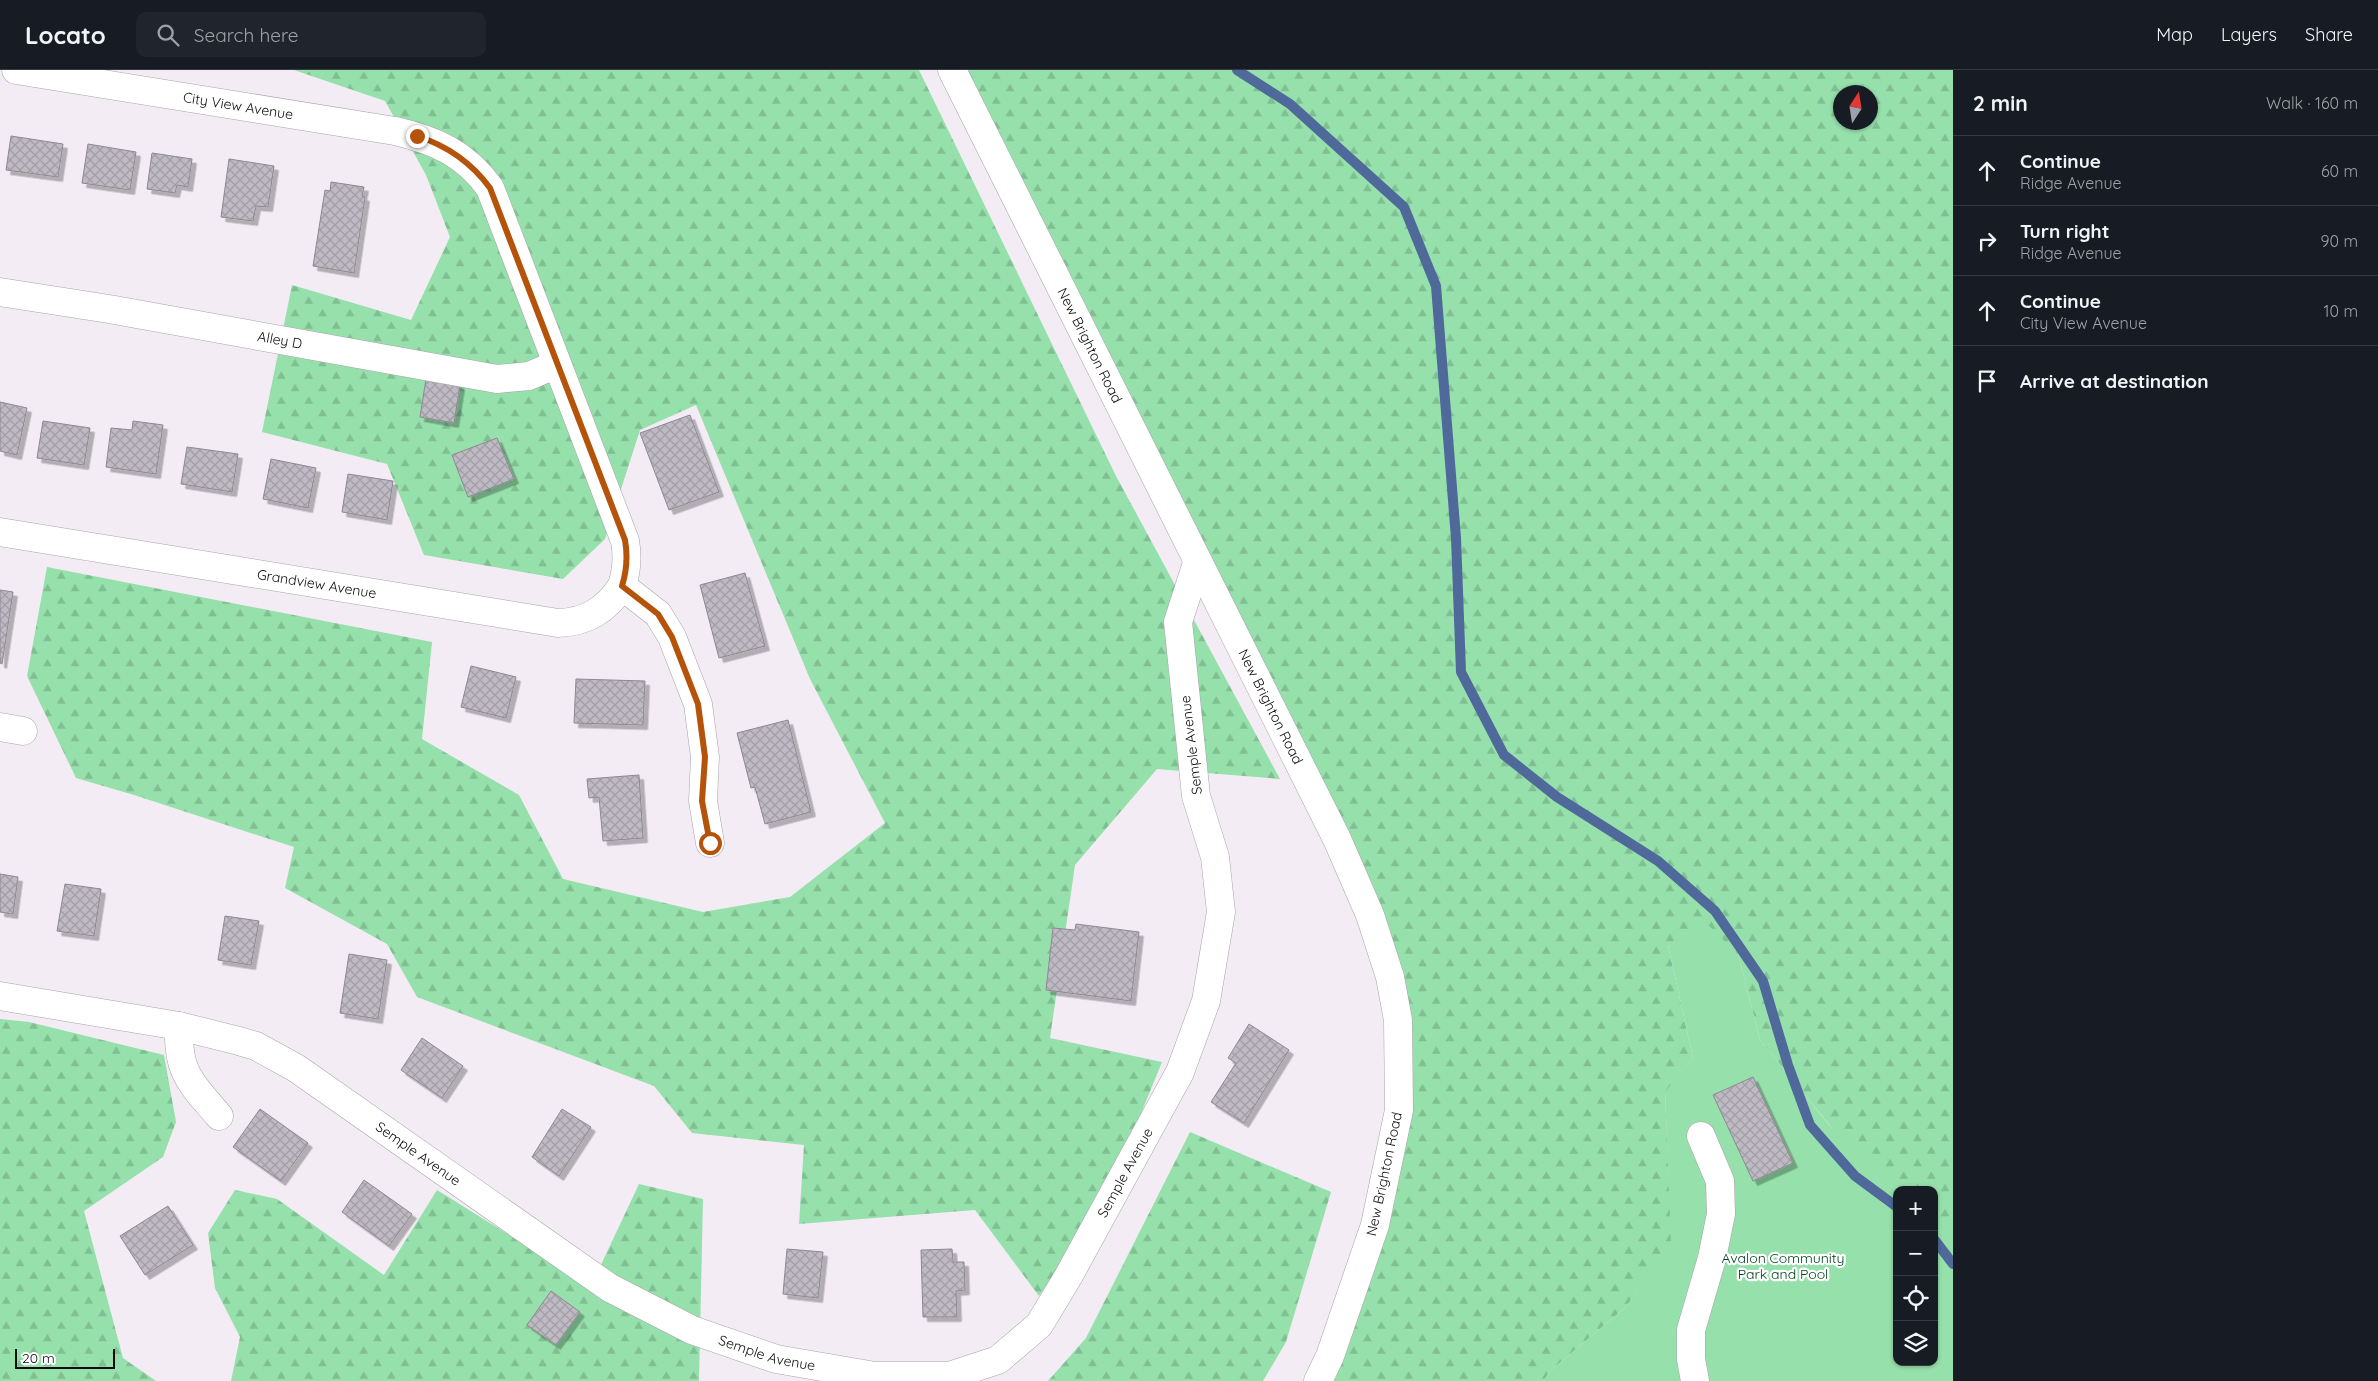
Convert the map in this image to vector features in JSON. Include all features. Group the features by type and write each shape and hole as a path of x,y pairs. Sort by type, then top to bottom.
{"street":[{"name":"City View Avenue","path":"16,70 395,130 436,142 456,153 475,169 490,188 625,540 628,556 627,571 622,586"},
{"name":"New Brighton Road","path":"952,70 1069,300 1337,839 1370,915 1390,977 1398,1020 1399,1110 1375,1225 1354,1291 1330,1356 1318,1381"},
{"name":"Alley D","path":"0,292 109,309 497,379 529,376 557,364"},
{"name":"Grandview Avenue","path":"0,532 558,623 574,622 589,618 602,610 622,586"},
{"name":"Semple Avenue","path":"0,996 179,1026 256,1046 296,1068 610,1288 692,1330 776,1359 875,1376 949,1376 998,1360 1039,1325 1068,1277 1180,1072 1206,1001 1221,912 1215,857 1196,796 1178,622 1198,562"},
{"path":"622,586 658,614 672,637 698,704 705,757 702,801 710,843"},
{"path":"179,1026 178,1047 186,1078 219,1116"},
{"path":"1695,1381 1690,1359 1691,1330 1712,1258 1721,1214 1720,1181 1702,1136"}],"green space":[{"path":"294,70 919,70 1116,476 1280,779 1157,769 1075,865 1050,1038 1162,1062 1115,1177 1063,1262 1039,1296 975,1210 799,1224 804,1145 692,1133 654,1086 417,997 387,944 285,888 294,847 76,778 27,676 47,567 432,642 422,739 519,795 563,879 703,912 790,897 885,823 810,679 696,405 640,430 605,539 563,579 424,555 387,464 262,432 292,285 411,320 450,237 426,175 385,101"},
{"path":"952,70 1953,70 1953,1230 1938,1218 1938,1186 1898,1186 1841,1139 1760,1040 1738,954 1668,945 1693,1058 1665,1093 1672,1244 1626,1307 1549,1372 1544,1381 1318,1381 1391,1151 1390,977"},
{"name":"Avalon Community Park and Pool","path":"1704,921 1738,954 1760,1040 1830,1126 1901,1186 1893,1186 1893,1366 1938,1366 1938,1216 1953,1229 1953,1381 1544,1381 1549,1372 1626,1307 1671,1244 1665,1092 1693,1058 1668,945"},
{"path":"0,1019 29,1022 164,1055 176,1122 163,1157 84,1211 123,1358 156,1381 0,1381"},
{"path":"1190,1132 1331,1192 1286,1342 1263,1381 1048,1381 1086,1338"},
{"path":"639,1184 703,1199 699,1381 231,1381 240,1337 215,1288 208,1233 235,1190 277,1199 384,1275 437,1190 591,1286"}],"building":[{"path":"11,136 63,144 58,177 6,170"},
{"path":"88,144 136,152 130,190 82,183"},
{"path":"152,153 192,159 188,187 177,185 175,193 147,189"},
{"path":"229,159 274,166 268,207 256,206 253,221 221,217"},
{"path":"331,182 364,187 362,196 365,197 354,273 313,266 325,190 330,191"},
{"path":"426,379 460,385 454,423 420,417"},
{"path":"0,402 27,408 17,455 0,451"},
{"path":"690,415 719,492 669,510 640,433"},
{"path":"43,421 90,428 84,465 37,458"},
{"path":"133,421 163,425 156,474 106,467 111,428 132,430"},
{"path":"497,438 514,479 468,497 452,455"},
{"path":"187,447 238,454 232,492 181,484"},
{"path":"271,459 316,468 308,508 263,499"},
{"path":"348,474 393,481 387,520 342,512"},
{"path":"745,573 765,646 719,658 700,585"},
{"path":"0,590 13,592 2,664 0,663"},
{"path":"471,666 516,677 506,718 461,707"},
{"path":"576,679 645,681 643,725 574,723"},
{"path":"788,720 811,812 765,824 755,787 751,788 737,733"},
{"path":"639,775 643,838 603,841 599,797 589,798 587,779"},
{"path":"0,874 18,877 13,914 0,912"},
{"path":"65,884 101,889 94,936 57,931"},
{"path":"225,916 259,921 251,965 218,960"},
{"path":"1076,924 1139,932 1131,1001 1046,990 1053,928 1075,930"},
{"path":"349,954 387,960 378,1019 340,1013"},
{"path":"1249,1024 1289,1050 1244,1123 1211,1102 1236,1063 1228,1058"},
{"path":"422,1038 463,1066 442,1098 401,1070"},
{"path":"1753,1077 1793,1163 1753,1181 1713,1095"},
{"path":"260,1109 308,1143 281,1181 233,1147"},
{"path":"562,1109 591,1127 559,1176 532,1157"},
{"path":"364,1180 412,1214 389,1246 342,1212"},
{"path":"168,1206 193,1245 145,1275 120,1236"},
{"path":"787,1249 823,1252 818,1298 783,1294"},
{"path":"952,1249 953,1262 964,1262 965,1290 956,1291 957,1317 923,1317 921,1250"},
{"path":"551,1291 580,1312 556,1345 527,1325"}],"waterway":[{"path":"1237,70 1290,104 1404,207 1436,286 1456,538 1461,672 1504,755 1557,797 1658,861 1715,911 1763,981 1788,1065 1810,1125 1855,1176 1893,1204"},
{"path":"1938,1244 1953,1264"}],"route":[{"path":"417,136 436,142 456,153 469,163 490,188 625,540 628,556 627,571 622,586 658,614 672,637 698,704 705,757 702,801 710,843"}]}
